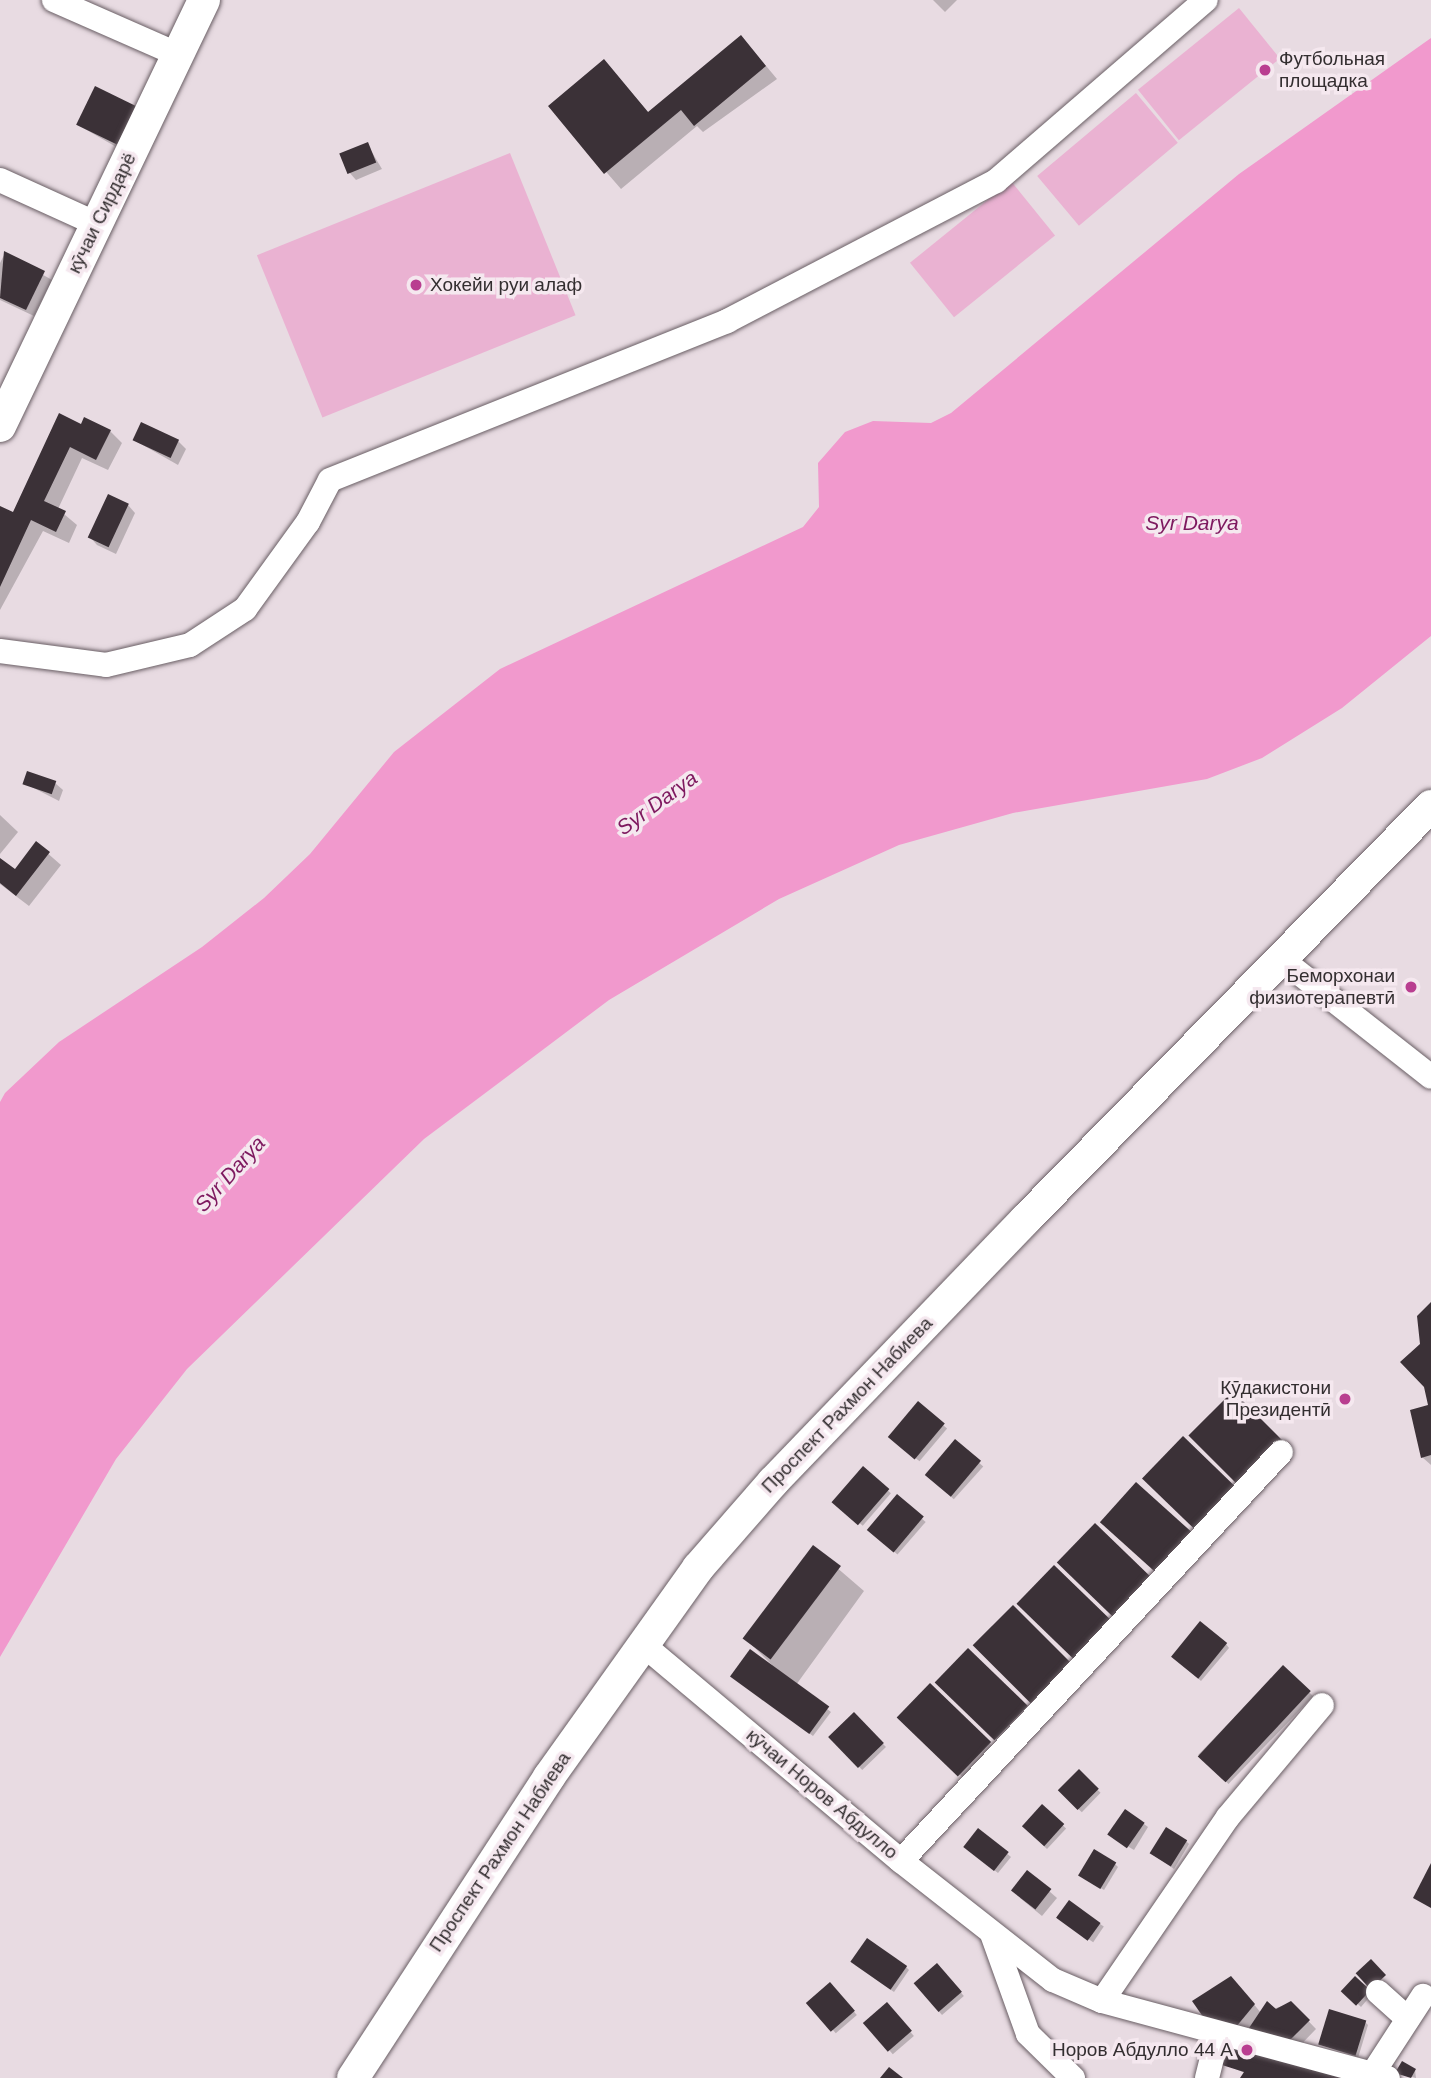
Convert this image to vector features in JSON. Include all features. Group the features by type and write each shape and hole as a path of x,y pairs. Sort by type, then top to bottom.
{"main road":[{"name":"кӯчаи Сирдарё","path":"0,426 10,380 97,224 204,0"},
{"name":"Проспект Рахмон Набиева","path":"352,2078 550,1777 698,1568 773,1482 1015,1230 1431,806"},
{"name":"Проспект Рахмон Набиева","path":"370,2078 518,1847 653,1653 785,1488 1431,830"}],"street":[{"path":"54,0 178,55"},
{"path":"0,651 106,665 190,645 245,609 308,522 330,480 727,321 996,181 1206,0"},
{"path":"0,180 97,224"},
{"path":"1294,969 1427,1069"},
{"path":"901,1861 1281,1452"},
{"name":"кӯчаи Норов Абдулло","path":"653,1653 901,1861 1053,1980 1102,2001 1218,2034 1381,2075 1408,2019 1423,1996"},
{"path":"1102,2001 1228,1817 1322,1705"},
{"path":"992,1934 1028,2034 1073,2078"},
{"path":"1378,1992 1408,2019"},
{"path":"1207,2078 1218,2034"}],"shaded area":[{"path":"1239,8 1280,59 1179,140 1138,90"},
{"path":"1136,93 1178,143 1079,226 1037,176"},
{"name":"Хокейи руи алаф","path":"510,153 576,315 322,418 257,255"},
{"path":"1011,181 1055,235 954,317 910,263"}],"water":[{"name":"Syr Darya","path":"1431,38 1431,636 1342,708 1262,758 1207,779 1013,813 899,845 779,899 609,1000 424,1139 187,1369 116,1459 0,1657 0,1102 5,1093 59,1042 202,947 264,898 310,854 394,752 500,669 803,527 819,507 818,463 845,432 873,421 931,423 951,413 1239,174"}],"building":[{"path":"741,35 766,66 694,126 681,110 604,174 548,106 604,59 648,112"},
{"path":"95,86 136,106 117,145 76,125"},
{"path":"368,142 376,162 347,174 339,154"},
{"path":"4,251 45,271 26,310 0,298"},
{"path":"59,413 81,424 84,417 111,430 96,460 70,447 44,501 66,511 56,532 31,520 0,587 0,506 13,512"},
{"path":"141,422 179,440 171,458 133,440"},
{"path":"108,494 129,504 109,547 88,538"},
{"path":"27,771 56,781 52,794 22,784"},
{"path":"36,841 50,852 16,896 0,883 0,858 15,869"},
{"path":"1431,1302 1431,1455 1421,1458 1410,1410 1428,1405 1424,1387 1400,1362 1420,1344 1417,1316"},
{"path":"1233,1391 1283,1441 1239,1486 1188,1436"},
{"path":"918,1401 945,1423 915,1460 888,1437"},
{"path":"1183,1436 1236,1487 1195,1530 1142,1478"},
{"path":"955,1439 981,1461 951,1497 925,1475"},
{"path":"863,1466 889,1489 858,1525 832,1502"},
{"path":"1136,1482 1192,1533 1156,1573 1100,1522"},
{"path":"897,1494 924,1516 894,1553 867,1530"},
{"path":"1095,1523 1151,1577 1113,1617 1057,1563"},
{"path":"813,1545 841,1566 771,1660 743,1638"},
{"path":"1054,1565 1111,1620 1073,1659 1016,1604"},
{"path":"1013,1605 1071,1663 1031,1703 973,1645"},
{"path":"1200,1621 1227,1643 1198,1679 1171,1657"},
{"path":"968,1648 1028,1706 994,1740 935,1683"},
{"path":"750,1649 829,1707 809,1734 730,1677"},
{"path":"1283,1665 1311,1691 1226,1782 1198,1756"},
{"path":"930,1683 991,1742 958,1777 897,1718"},
{"path":"854,1712 884,1743 858,1768 828,1737"},
{"path":"1079,1769 1099,1789 1078,1810 1058,1790"},
{"path":"1042,1804 1064,1824 1044,1846 1022,1826"},
{"path":"1125,1809 1145,1823 1127,1848 1107,1834"},
{"path":"1166,1827 1187,1840 1171,1867 1150,1853"},
{"path":"978,1828 1009,1852 994,1871 963,1847"},
{"path":"1094,1849 1116,1862 1100,1889 1078,1876"},
{"path":"1431,1863 1431,1908 1413,1898"},
{"path":"1027,1870 1051,1889 1035,1910 1011,1890"},
{"path":"1069,1900 1101,1923 1088,1941 1056,1918"},
{"path":"867,1938 907,1966 891,1990 850,1962"},
{"path":"1371,1959 1386,1975 1371,1989 1356,1973"},
{"path":"937,1963 962,1992 939,2012 914,1983"},
{"path":"1231,1976 1255,2004 1231,2033 1208,2024 1192,2001"},
{"path":"1355,1976 1370,1990 1356,2006 1341,1991"},
{"path":"830,1982 855,2011 831,2032 806,2003"},
{"path":"1267,2001 1276,2009 1291,2001 1310,2020 1280,2050 1241,2040"},
{"path":"887,2002 912,2031 888,2052 863,2023"},
{"path":"1329,2009 1366,2020 1355,2056 1318,2044"},
{"name":"Норов Абдулло 44 А","path":"1235,2039 1360,2078 1240,2078 1244,2072 1222,2065"},
{"path":"1402,2061 1416,2069 1411,2078 1395,2073"},
{"path":"889,2067 903,2078 880,2078"}],"place":[{"name":"Футбольная площадка","path":"1265,70"},
{"name":"Хокейи руи алаф","path":"416,285"},
{"name":"Беморхонаи физиотерапевтӣ","path":"1411,987"},
{"name":"Кӯдакистони Президентӣ","path":"1345,1399"},
{"name":"Норов Абдулло 44 А","path":"1247,2050"}]}
